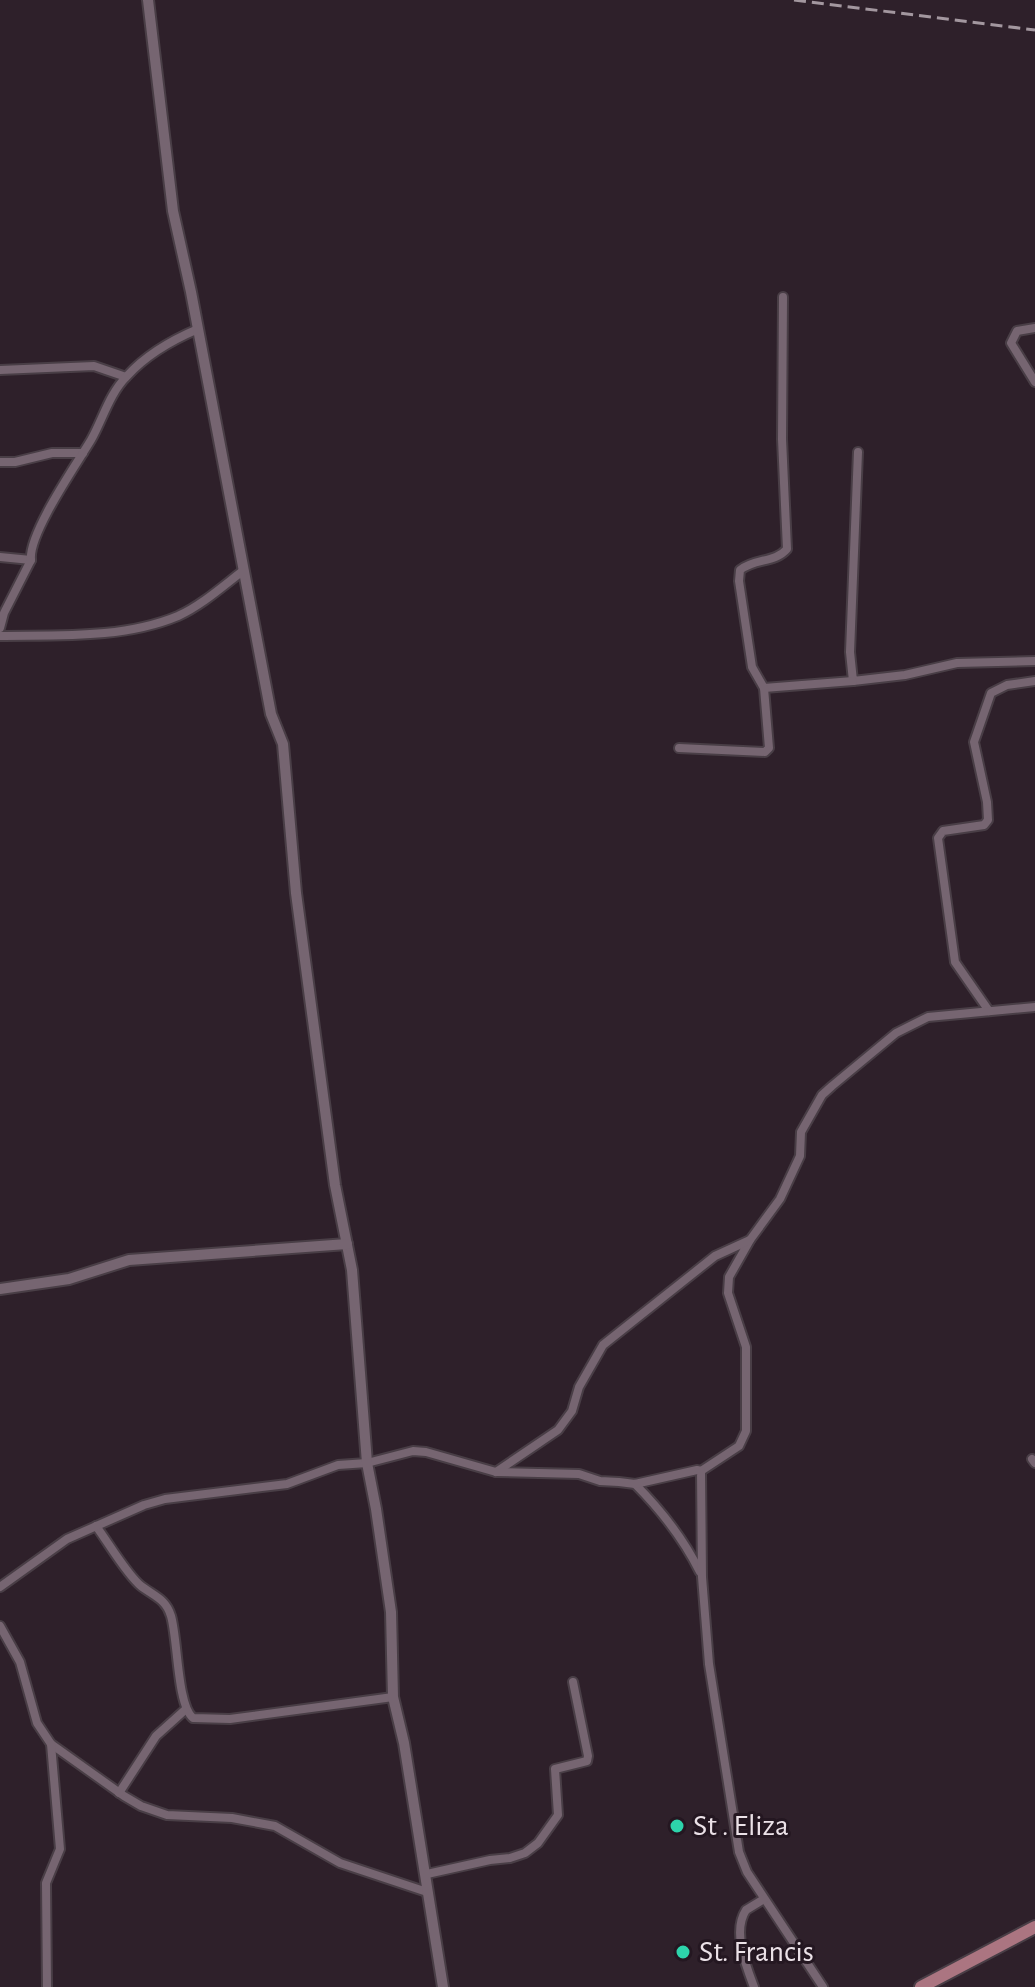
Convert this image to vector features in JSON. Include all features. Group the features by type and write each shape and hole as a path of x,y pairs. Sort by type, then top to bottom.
{"main road":[{"path":"921,1987 1035,1927"}],"street":[{"path":"148,0 173,211 271,714 283,744 296,893 335,1185 352,1270 367,1463 391,1612 393,1697 427,1874 427,1892 443,1987"},
{"path":"679,748 767,750 769,741 764,688 752,667 739,581 740,570 750,562 780,557 787,549 782,439 783,297"},
{"path":"1035,328 1017,331 1011,343 1035,382"},
{"path":"0,628 4,613 31,560 30,554 42,525 113,395 126,377 169,343 198,329"},
{"path":"0,370 94,366 126,377"},
{"path":"853,681 850,652 858,452"},
{"path":"0,462 15,462 52,453 83,453"},
{"path":"0,557 31,560"},
{"path":"0,636 94,634 177,616 244,570"},
{"path":"764,688 905,675 957,663 1035,661"},
{"path":"989,1011 955,962 938,838 943,831 984,825 988,820 974,742 976,733 991,693 1007,685 1035,681"},
{"path":"0,1587 67,1539 165,1499 287,1484 338,1465 367,1463 420,1451 496,1472 556,1472 635,1484 701,1471 739,1446 746,1431 746,1347 728,1293 729,1277 750,1240 780,1199 796,1168 801,1132 822,1095 909,1025 937,1015 1035,1007"},
{"path":"496,1472 558,1430 572,1411 579,1387 603,1345 642,1315 657,1299 715,1256 750,1240"},
{"path":"0,1289 69,1279 129,1260 347,1244"},
{"path":"701,1471 702,1577 709,1664 739,1852 747,1872 823,1987"},
{"path":"635,1484 676,1529 702,1577"},
{"path":"96,1526 136,1582 164,1601 170,1612 186,1709 193,1718 230,1719 393,1697"},
{"path":"0,1626 20,1662 37,1723 51,1744 119,1793 141,1806 167,1815 232,1818 275,1826 340,1863 427,1892"},
{"path":"427,1874 525,1853 538,1843 552,1825 558,1815 555,1769 587,1761 588,1756 573,1682"},
{"path":"119,1793 156,1736 186,1709"},
{"path":"47,1987 46,1883 60,1849 51,1744"},
{"path":"754,1987 740,1927 746,1910 764,1899"}],"railway":[{"path":"794,0 1035,30"}],"place":[{"name":"St . Eliza","path":"677,1826"},
{"name":"St. Francis","path":"683,1952"}]}
